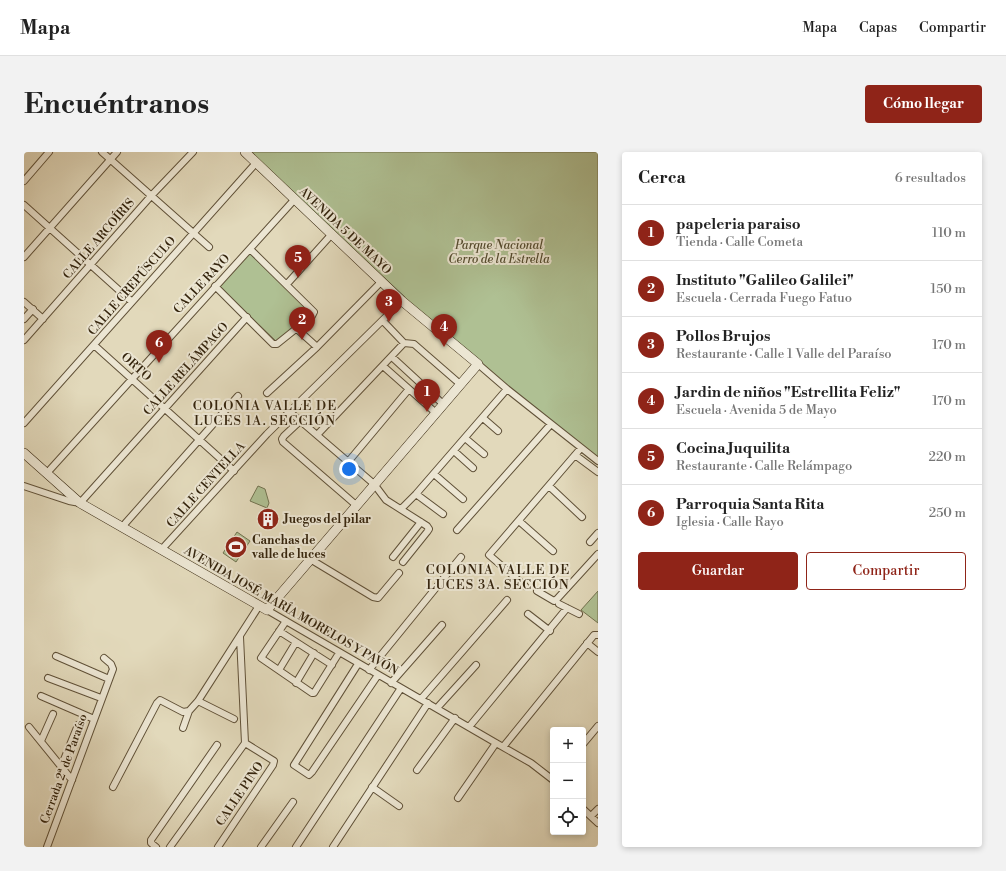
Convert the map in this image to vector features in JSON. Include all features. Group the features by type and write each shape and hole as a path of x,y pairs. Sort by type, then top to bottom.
{"street":[{"path":"24,181 49,152"},
{"path":"102,152 209,247"},
{"path":"24,257 117,152"},
{"name":"CALLE ARCOÍRIS","path":"24,340 151,196 192,152"},
{"name":"AVENIDA 5 DE MAYO","path":"245,152 402,301 507,390 598,461"},
{"name":"CALLE CREPÚSCULO","path":"24,423 131,301 256,163"},
{"name":"CALLE RAYO","path":"47,473 132,377 294,200"},
{"path":"24,205 90,266 131,301"},
{"path":"287,284 332,235"},
{"path":"215,286 248,317 273,344 277,344 298,329 314,312 250,249"},
{"path":"268,393 317,347 382,281"},
{"name":"CALLE CENTELLA","path":"162,549 290,412 402,301"},
{"path":"24,302 43,319"},
{"path":"24,319 33,309"},
{"name":"CALLE RELÁMPAGO","path":"80,503 248,317"},
{"path":"383,321 404,343 414,344 460,384"},
{"path":"298,329 317,347"},
{"path":"317,435 404,343"},
{"name":"ORTO","path":"94,344 132,377 234,472"},
{"path":"392,357 443,404"},
{"path":"183,728 189,711 198,701 240,637 263,608 310,559 478,364"},
{"path":"383,366 436,413"},
{"path":"348,462 409,389"},
{"path":"401,509 434,474 507,390"},
{"path":"122,527 238,396"},
{"path":"290,412 374,484 386,500 429,528 403,562"},
{"path":"482,418 498,431"},
{"path":"300,421 284,436 282,439 283,442 356,505"},
{"path":"458,530 551,424"},
{"path":"465,438 484,454"},
{"path":"525,586 489,555 581,448"},
{"path":"454,451 473,468"},
{"name":"AVENIDA JOSÉ MARÍA MORELOS Y PAVÓN","path":"24,453 80,503 162,549 391,683 469,726 550,778"},
{"path":"576,455 598,472"},
{"path":"434,474 463,499"},
{"path":"24,486 69,501 80,503"},
{"path":"549,486 582,517"},
{"path":"416,494 443,514"},
{"path":"519,521 553,550"},
{"path":"393,557 421,522"},
{"path":"590,542 598,532"},
{"path":"537,591 554,601 598,554"},
{"path":"369,670 461,557"},
{"path":"310,559 373,597 378,598 399,573"},
{"path":"421,699 507,600"},
{"path":"558,604 579,614"},
{"path":"469,726 568,608"},
{"path":"528,614 550,631"},
{"path":"286,621 261,658 296,683 314,693 339,653"},
{"path":"391,683 442,624"},
{"path":"279,631 332,665"},
{"path":"503,747 587,643 594,635 598,636"},
{"path":"170,847 245,743 240,637"},
{"path":"279,670 296,642"},
{"path":"587,643 598,652"},
{"path":"296,683 314,654"},
{"path":"56,656 109,679"},
{"name":"Cerrada 2ª de Paraíso","path":"47,847 113,669 111,664 104,658"},
{"path":"358,664 294,764 306,774 309,775 312,772 378,675"},
{"path":"437,708 476,665"},
{"path":"48,678 101,698"},
{"path":"296,847 401,688"},
{"path":"41,696 94,719"},
{"path":"113,787 157,703 160,700 183,712 189,711"},
{"path":"198,701 234,719"},
{"path":"333,847 428,703"},
{"path":"41,741 53,714"},
{"path":"417,770 454,718"},
{"path":"61,766 78,725"},
{"path":"586,740 598,726"},
{"path":"29,727 72,780"},
{"name":"CALLE PINO","path":"218,847 273,765 274,761 268,756 245,743"},
{"path":"458,798 496,743"},
{"path":"156,847 151,843 151,840 217,745"},
{"path":"372,787 399,806"},
{"path":"261,847 293,802"},
{"path":"591,816 598,809"},
{"path":"586,811 598,823"}],"green space":[{"name":"Parque Nacional Cerro de la Estrella","path":"248,152 598,152 598,459 402,300"},
{"path":"249,252 312,312 277,342 218,286"},
{"path":"258,486 265,489 269,503 267,508 250,501"},
{"name":"Canchas de valle de luces","path":"237,532 250,541 236,562 223,553"},
{"path":"598,591 598,623 581,610"}],"place":[{"name":"Cocina Juquilita","path":"298,278"},
{"name":"Pollos Brujos","path":"389,322"},
{"name":"Instituto \"Galileo Galilei\"","path":"302,340"},
{"name":"Jardin de niños \"Estrellita Feliz\"","path":"444,347"},
{"name":"Parroquia Santa Rita","path":"159,363"},
{"name":"papeleria paraiso","path":"427,412"},
{"name":"Juegos del pilar","path":"268,519"},
{"name":"Canchas de valle de luces","path":"236,547"}],"district":[{"name":"COLONIA VALLE DE LUCES 1A. SECCIÓN","path":"265,414"},
{"name":"COLONIA VALLE DE LUCES 3A. SECCIÓN","path":"498,578"}]}
